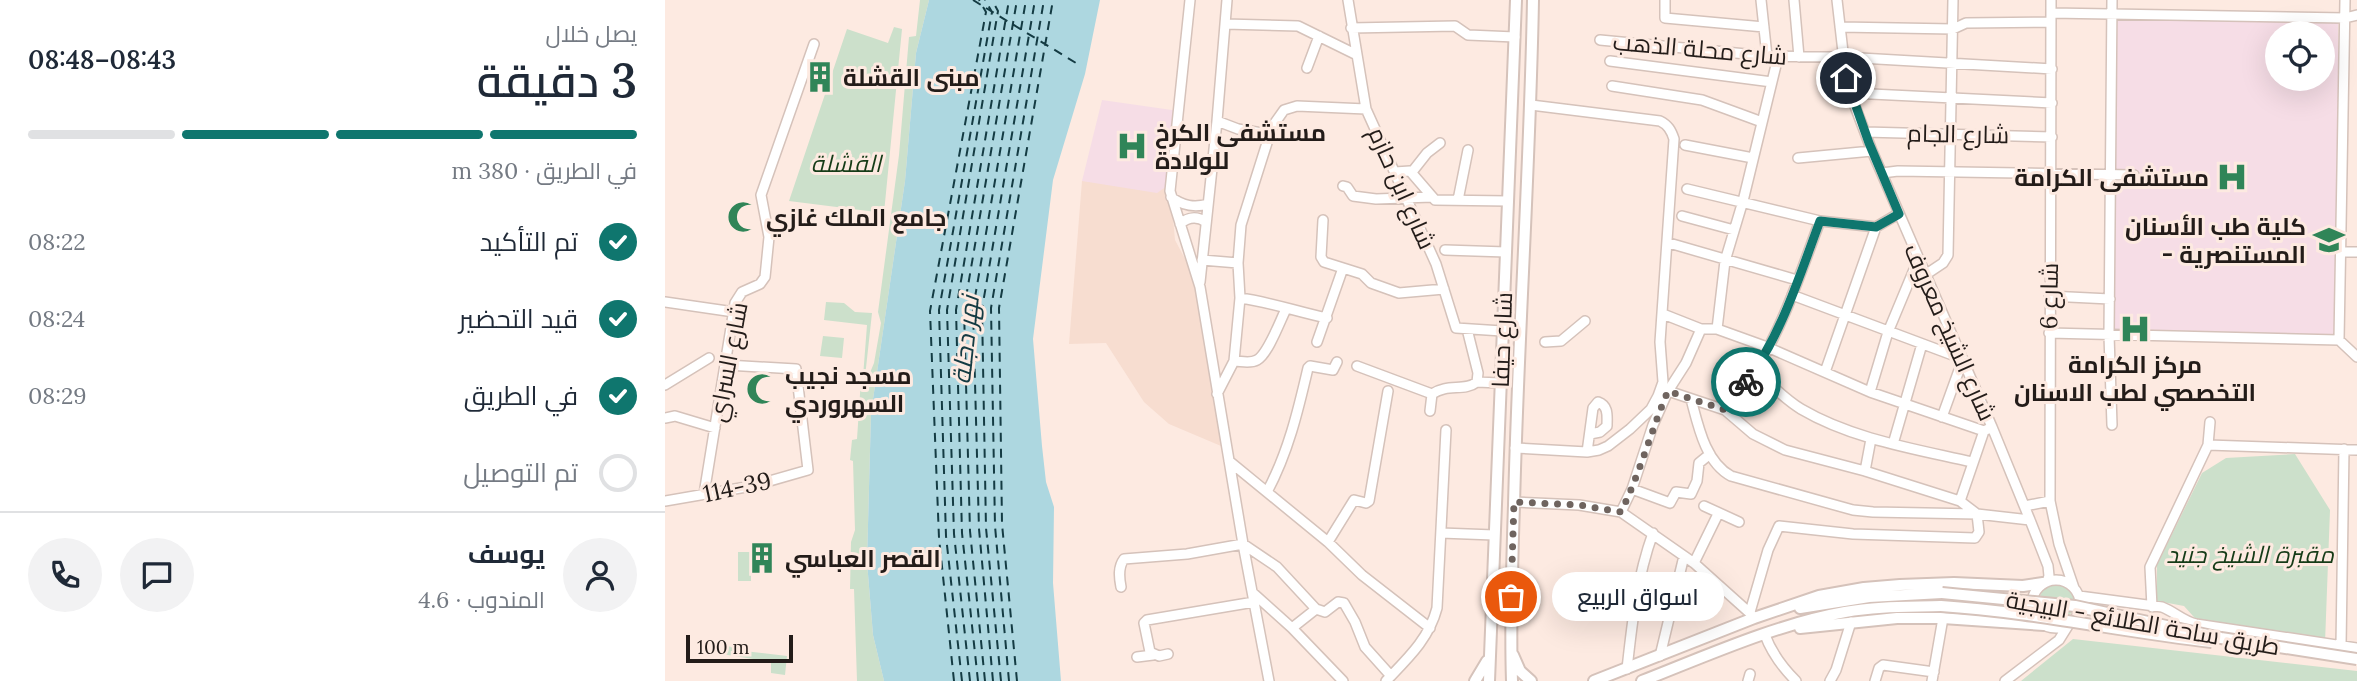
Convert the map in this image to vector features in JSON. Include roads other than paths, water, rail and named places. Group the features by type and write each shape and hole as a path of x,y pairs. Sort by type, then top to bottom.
{"main road":[{"name":"شارع حيفا","path":"1489,681 1516,0"},
{"name":"شارع حيفا","path":"1512,681 1515,448 1531,105 1533,0"},
{"path":"1594,681 1755,615 1819,596 1864,588 1954,583 2032,586 2045,582"},
{"name":"طريق ساحة الطلائع - البيجية","path":"1755,615 1869,597 1942,593 2075,606 2221,638 2357,660"},
{"name":"طريق ساحة الطلائع - البيجية","path":"1769,634 1811,619 1846,612 1941,606 2026,613 2146,634 2357,660"},
{"path":"1642,681 1769,634 1851,622 1943,618 2046,625"},
{"path":"1511,649 1520,671 1531,681"},
{"path":"1475,681 1486,664 1490,651"}],"street":[{"path":"1190,0 1170,184 1171,197 1200,287 1269,681"},
{"path":"1200,287 1227,0"},
{"name":"شارع ابن حازم","path":"1348,0 1366,109 1436,264 1456,328 1467,329"},
{"path":"1665,0 1665,18 1764,27"},
{"path":"1761,0 1767,56"},
{"path":"1794,0 1799,57"},
{"name":"شارع الشيخ معروف","path":"1837,0 1843,57 1851,93 1872,151 1963,359 1988,429 2025,506 2048,566 2049,576 2045,582"},
{"path":"1925,275 1943,263 1948,255 1953,0"},
{"name":"شارع 6","path":"2051,0 2050,501 2059,544 2077,592"},
{"path":"2112,0 2109,335 2112,425"},
{"path":"2339,340 2346,0"},
{"path":"1840,27 1953,29 1966,23 2111,13 2345,18 2357,15"},
{"path":"1225,24 1298,26 1355,54"},
{"path":"1351,28 1455,26 1468,35 1515,37"},
{"path":"1307,68 1319,36"},
{"name":"شارع محلة الذهب","path":"1600,40 1778,57 1843,57 2052,69"},
{"name":"شارع السراي","path":"704,494 735,303 742,292 760,284 765,277 769,237 761,195 814,44"},
{"path":"1717,329 1725,261 1743,201 1778,57"},
{"path":"1610,61 1772,82"},
{"path":"1612,86 1702,100 1762,121"},
{"path":"1851,93 2052,103"},
{"path":"1217,395 1234,361 1240,298 1238,264 1241,225 1268,134 1278,116 1291,108 1310,105 1366,109"},
{"path":"1515,448 1587,452 1608,446 1630,429 1655,402 1663,382 1660,349 1674,139 1667,125 1660,121 1531,105"},
{"path":"1217,121 1238,129 1268,134"},
{"name":"شارع الجام","path":"1865,132 2052,137"},
{"path":"1412,172 1427,153 1440,143"},
{"path":"1685,145 1753,158"},
{"path":"1458,200 1468,150"},
{"path":"1798,158 1872,151"},
{"path":"1882,173 1898,171 2134,175"},
{"path":"1395,172 1412,172 1432,197"},
{"path":"1343,186 1347,187 1353,196 1376,199 1432,197 1508,201"},
{"path":"1687,189 1820,221 1876,227 1899,214"},
{"path":"1171,197 1186,205 1208,204"},
{"path":"1682,216 1734,230"},
{"path":"1179,224 1191,218 1206,222"},
{"path":"1323,220 1322,260 1362,274 1371,283 1399,293 1444,289"},
{"path":"1725,410 1755,371 1792,295 1820,221"},
{"path":"1825,372 1876,227"},
{"path":"1669,243 1797,280"},
{"path":"1445,250 1506,252"},
{"path":"2340,252 2357,252"},
{"path":"1202,260 1238,264"},
{"path":"1870,392 1888,332 1918,260"},
{"path":"1317,342 1343,268"},
{"path":"1792,295 1963,359 1943,417"},
{"path":"2049,296 2110,299"},
{"path":"1240,298 1264,301 1327,318"},
{"path":"665,302 734,313"},
{"path":"1234,361 1248,362 1258,359 1265,352 1286,309"},
{"path":"1663,314 1701,329 1717,329 1767,347 1870,392 1988,429 1972,462 1960,501"},
{"path":"1545,342 1561,341 1585,321"},
{"path":"1477,382 1478,373 1467,329 1502,331"},
{"path":"1621,512 1632,489 1653,425 1701,329"},
{"path":"2049,333 2339,340 2357,357"},
{"path":"1893,444 1922,344"},
{"path":"665,385 709,358"},
{"path":"1266,492 1280,468 1291,436 1308,368 1311,366 1333,370 1337,362"},
{"name":"114-39","path":"665,501 752,486 808,470 796,369 727,365"},
{"path":"1357,366 1432,394"},
{"path":"1755,371 1801,409 1871,439 1972,462"},
{"path":"1432,394 1442,388 1469,387 1477,382 1500,383"},
{"path":"1328,542 1354,500 1366,503 1369,501 1388,391"},
{"path":"1514,502 1579,505 1621,512 1684,556 1755,615 1768,550 1779,526 1853,534 1975,538 1979,532 1977,514 1960,501 1865,471 1785,450 1753,434 1725,410 1668,391"},
{"path":"1430,411 1432,394"},
{"path":"1691,399 1710,454 1731,476 1853,510 1977,514 2030,520"},
{"path":"665,418 674,416 715,428"},
{"path":"2152,607 2150,567 2208,446 2210,422"},
{"path":"1121,587 1119,577 1123,559 1187,554 1243,544 1283,572 1317,609 1325,612 1338,602 1344,603 1365,647 1388,678 1419,645 1430,628 1437,608 1446,430"},
{"path":"1587,452 1590,434"},
{"path":"1865,471 1871,439"},
{"path":"2208,446 2357,450"},
{"path":"2341,646 2344,449"},
{"path":"1632,489 1670,503 1676,492 1691,494 1697,481 1699,463 1710,454"},
{"path":"1229,461 1328,542 1362,575 1430,628"},
{"path":"2025,506 2050,501"},
{"path":"1704,506 1739,522"},
{"path":"1693,563 1718,514"},
{"path":"1441,533 1495,535"},
{"path":"1627,669 1633,611 1645,553 1653,533"},
{"path":"1660,656 1684,556"},
{"path":"2042,651 2050,634 2046,625 2035,615 2032,601 2034,594 2045,582 2064,581 2077,592 2162,607 2184,621 2196,624 2357,648"},
{"path":"2005,681 2059,640 2079,612 2077,592"},
{"path":"1254,597 1292,628 1343,681"},
{"path":"1153,655 1148,646 1145,624 1150,618 1254,597"},
{"path":"1292,628 1317,609"},
{"path":"1875,681 1878,668 1883,665 1933,677 1943,618"},
{"path":"1830,681 1851,622"},
{"path":"2046,625 2062,627 2070,623"},
{"path":"1769,634 1770,651 1796,681"},
{"path":"1137,657 1168,654"}],"water":[{"name":"نهر دجلة","path":"929,0 1100,0 1085,74 1053,180 1033,339 1046,482 1054,507 1053,583 1061,681 884,681 873,635 867,562 871,413 905,181 916,53"}],"place":[{"name":"مبنى القشلة","path":"820,77"},
{"name":"مستشفى الكرخ للولادة","path":"1132,146"},
{"name":"مستشفى الكرامة","path":"2232,177"},
{"name":"جامع الملك غازي","path":"743,217"},
{"name":"كلية طب الأسنان - المستنصرية","path":"2329,240"},
{"name":"مركز الكرامة التخصصي لطب الاسنان","path":"2135,329"},
{"name":"مسجد نجيب السهروردي","path":"762,389"},
{"name":"القصر العباسي","path":"762,558"},
{"name":"اسواق الربيع","path":"1511,597"}],"park label":[{"name":"القشلة","path":"846,163"},
{"name":"مقبرة الشيخ جنيد","path":"2250,554"}]}
